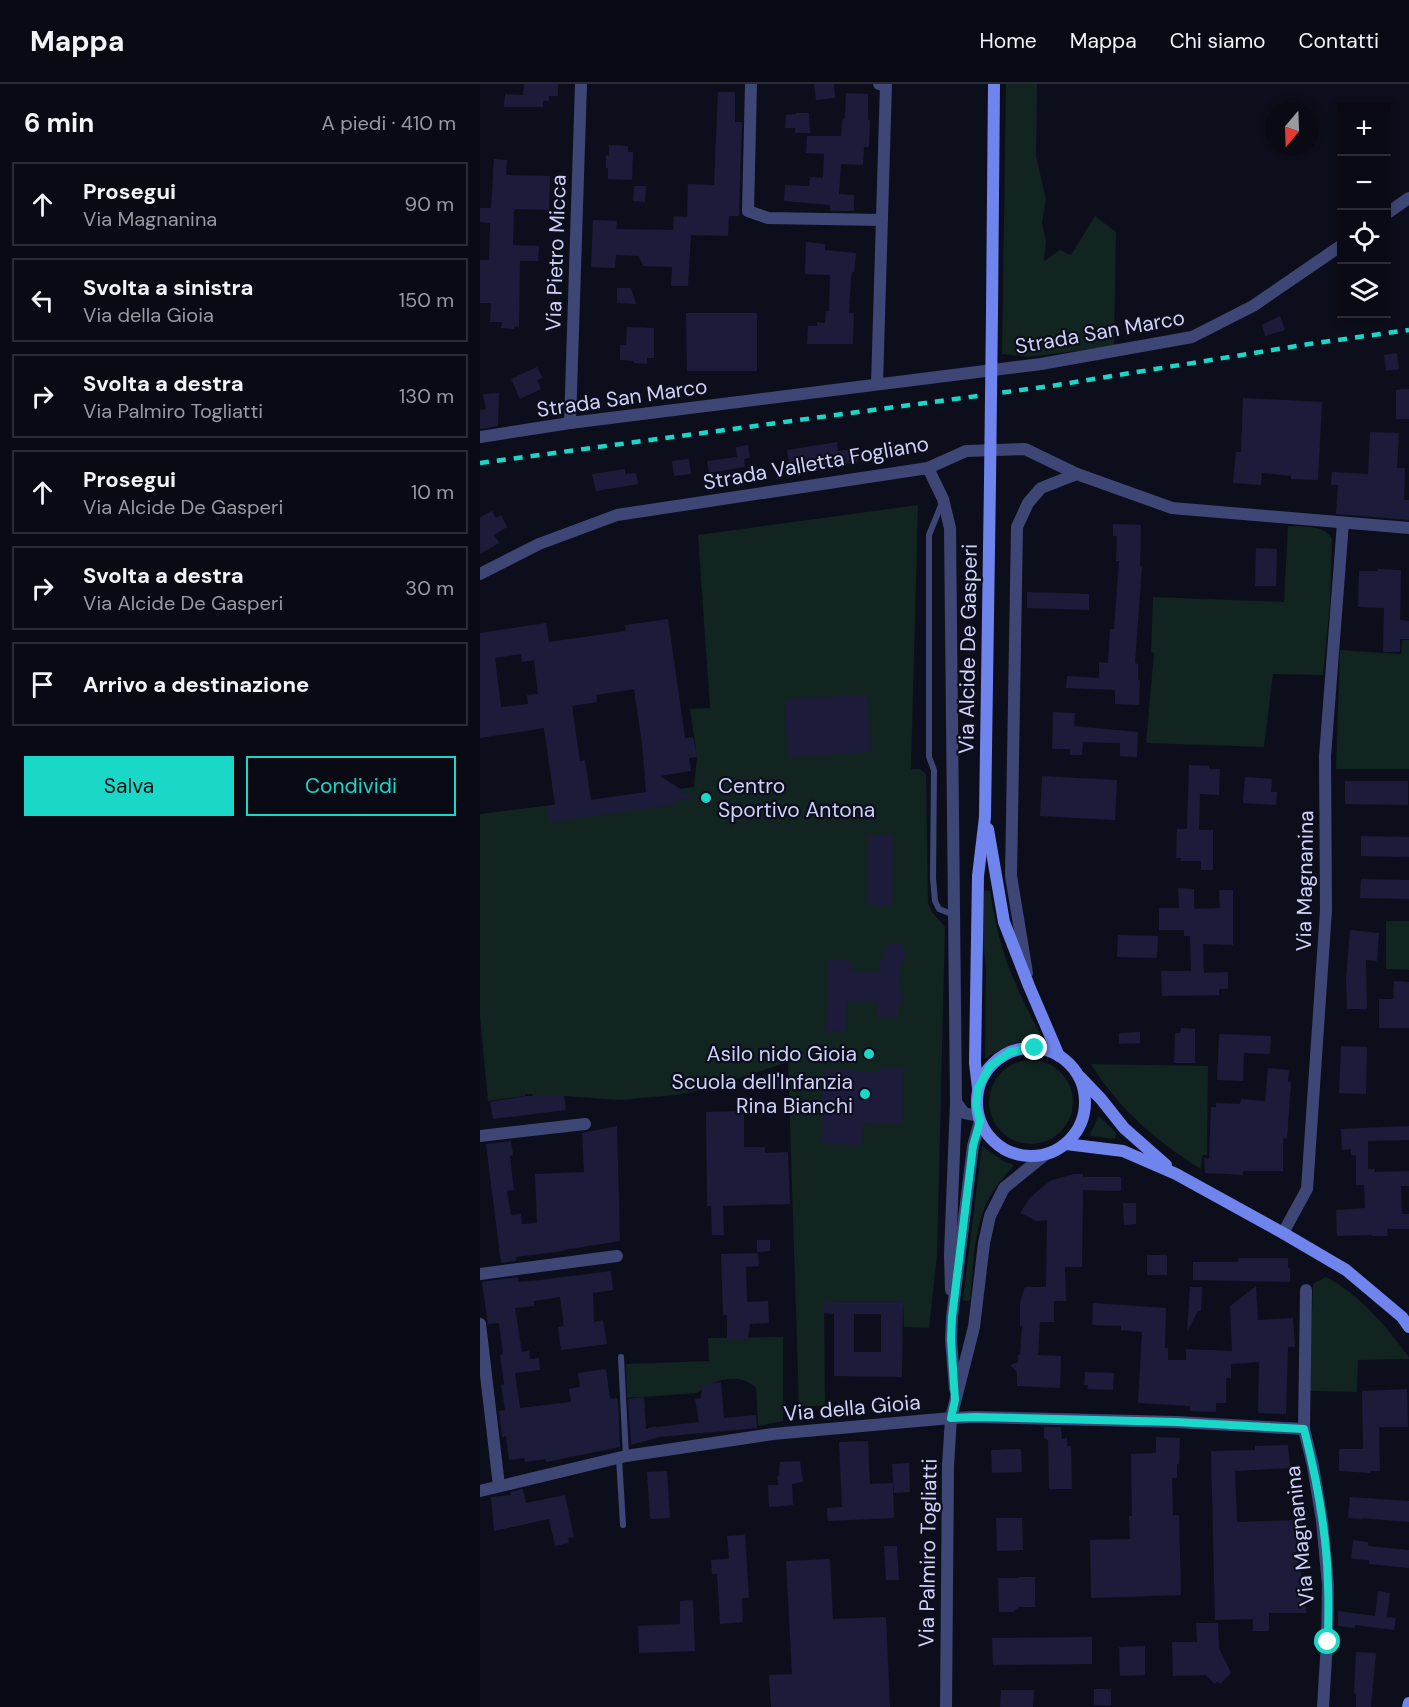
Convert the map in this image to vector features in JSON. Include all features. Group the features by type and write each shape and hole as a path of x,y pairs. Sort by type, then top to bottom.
{"main road":[{"name":"Via Alcide De Gasperi","path":"979,1119 976,1105 978,1088 975,1063 978,876 985,817 994,84"},
{"name":"Via Alcide De Gasperi","path":"985,817 1004,922 1059,1056 1101,1099 1124,1128 1176,1174"},
{"path":"978,1088 990,1066 1010,1052 1035,1048 1059,1056"},
{"path":"979,1119 990,1138 1006,1150 1026,1156 1046,1154 1066,1144 1081,1124 1085,1099 1078,1075"},
{"path":"1066,1144 1123,1151 1176,1174 1346,1270 1401,1317 1409,1328"}],"street":[{"name":"Via Pietro Micca","path":"570,423 581,84"},
{"path":"751,84 747,211 768,218 882,220"},
{"path":"877,384 886,84 879,84"},
{"path":"1391,211 1409,198"},
{"name":"Strada San Marco","path":"480,437 570,423 1041,364 1192,337 1253,306 1337,248"},
{"name":"Strada Valletta Fogliano","path":"480,574 539,544 617,515 928,468 966,451 1025,449 1077,474 1172,508 1409,528"},
{"path":"928,468 944,499 950,528 956,1102 950,1254 952,1317"},
{"path":"1029,986 1011,876 1017,527 1028,503 1041,488 1077,474"},
{"name":"Via Magnanina","path":"1283,1233 1307,1189 1326,910 1325,756 1342,523"},
{"path":"956,1102 964,1113 979,1119"},
{"name":"Via Palmiro Togliatti","path":"955,1400 951,1340 952,1317 973,1146 979,1119"},
{"path":"480,1137 585,1124"},
{"name":"Via Palmiro Togliatti","path":"946,1707 948,1466 951,1418 974,1327 984,1243 990,1216 1004,1188 1046,1154"},
{"path":"480,1274 616,1256"},
{"name":"Via Magnanina","path":"1305,1290 1304,1429 1322,1521 1328,1585 1328,1642 1323,1707"},
{"path":"480,1324 499,1486"},
{"name":"Via della Gioia","path":"480,1491 622,1457 773,1434 951,1418 1176,1422 1304,1429"}],"lane":[{"path":"944,499 929,535 929,757 934,770 933,878 935,902 939,909 954,915"},
{"path":"621,1357 623,1525"}],"green space":[{"path":"1006,84 1037,84 1036,156 1046,199 1042,223 1046,242 1044,261 1060,250 1071,255 1095,216 1116,232 1114,346 1029,357 1002,354"},
{"name":"Centro Sportivo Antona","path":"918,505 911,769 920,769 926,774 928,903 932,912 945,927 937,1255 929,1328 904,1327 903,1302 824,1301 825,1406 799,1406 788,1062 706,1089 676,1095 619,1100 525,1094 525,1096 488,1101 480,1016 480,814 694,787 697,757 690,709 710,708 698,535"},
{"path":"1288,526 1319,529 1325,531 1332,540 1330,603 1323,675 1273,674 1264,747 1146,743 1154,653 1151,652 1153,597 1284,602"},
{"path":"1402,640 1409,640 1409,769 1336,769 1340,650 1401,654"},
{"path":"990,891 999,938 1012,975 1045,1042 1013,1044 985,1059 986,967 982,931 983,892"},
{"path":"1386,921 1409,921 1409,970 1386,969"},
{"path":"1023,1060 1039,1060 1055,1067 1066,1078 1073,1094 1070,1118 1061,1132 1039,1144 1023,1144 1007,1137 996,1126 989,1110 989,1094 996,1078 1007,1067"},
{"path":"1091,1064 1208,1066 1207,1155 1202,1155 1201,1169 1154,1136 1140,1123 1113,1095"},
{"path":"1099,1116 1116,1133 1115,1139 1091,1136"},
{"path":"982,1146 1003,1161 1014,1165 996,1187 985,1207 975,1246 970,1299 965,1301 963,1299"},
{"path":"1326,1277 1372,1312 1409,1357 1409,1359 1358,1360 1357,1392 1309,1391 1313,1284"},
{"path":"783,1337 783,1421 758,1426 756,1387 737,1379 719,1381 697,1393 627,1398 626,1364 709,1361 708,1338"}],"building":[{"path":"524,84 558,84 558,96 549,96 549,101 543,101 543,107 504,107 505,94 523,95"},
{"path":"814,84 834,84 835,98 816,100"},
{"path":"718,92 735,92 735,122 742,122 739,216 729,216 728,236 691,235 688,286 671,286 672,267 643,266 639,256 616,255 615,268 591,267 593,220 617,221 616,229 673,230 674,216 687,217 688,184 714,185"},
{"path":"846,93 868,94 868,119 870,121 869,147 864,147 863,165 841,164 839,194 854,195 854,211 830,211 830,205 784,201 785,185 809,186 810,177 823,178 824,154 806,153 807,136 841,136 842,120 845,118"},
{"path":"809,113 810,133 795,133 795,128 785,128 786,115"},
{"path":"609,145 628,146 628,152 633,152 632,180 608,179 606,155 609,156"},
{"path":"494,159 507,160 506,175 550,176 549,210 514,209 513,245 539,246 538,261 520,261 519,327 514,326 514,329 501,328 502,322 490,322 491,303 480,303 480,260 489,260 490,223 480,222 480,208 491,208"},
{"path":"634,186 646,186 645,202 633,201"},
{"path":"806,242 825,244 825,250 856,253 851,279 849,313 854,313 853,344 807,344 808,326 817,326 817,322 825,323 826,311 829,311 830,275 805,274"},
{"path":"617,288 631,288 636,304 617,303"},
{"path":"686,313 757,313 757,371 687,371"},
{"path":"1280,316 1285,330 1265,336 1262,325"},
{"path":"627,327 654,328 654,358 647,358 647,364 620,360 620,345 626,345"},
{"path":"1397,353 1399,369 1386,371 1384,355"},
{"path":"537,367 543,378 537,380 541,389 520,399 511,379"},
{"path":"1409,389 1409,419 1396,419 1396,390"},
{"path":"499,393 498,426 480,429 480,410 486,409 483,394"},
{"path":"1243,398 1322,402 1318,480 1291,479 1291,476 1262,473 1261,485 1233,483 1236,452 1241,452"},
{"path":"1370,432 1399,433 1397,468 1405,468 1404,500 1409,500 1409,520 1336,514 1338,485 1331,485 1332,472 1368,474"},
{"path":"837,442 838,451 856,449 858,462 790,469 787,450"},
{"path":"748,445 750,458 744,459 745,467 709,473 707,461 737,457 736,447"},
{"path":"689,459 691,474 674,476 672,461"},
{"path":"625,469 625,474 636,473 638,484 596,491 592,474"},
{"path":"492,511 496,518 501,515 507,527 494,535 499,543 480,554 480,517"},
{"path":"1113,524 1141,525 1140,566 1142,566 1135,663 1138,664 1138,680 1140,680 1139,705 1115,704 1115,690 1066,688 1067,676 1099,678 1099,662 1108,663 1110,629 1114,629 1119,561 1116,561 1117,536 1113,536"},
{"path":"1256,548 1277,549 1276,586 1255,586"},
{"path":"1378,569 1401,570 1400,620 1409,621 1409,639 1400,639 1400,652 1383,652 1384,608 1358,607 1359,571 1378,571"},
{"path":"1027,592 1089,594 1089,610 1027,608"},
{"path":"668,619 685,738 693,737 697,757 689,758 691,771 660,776 693,797 673,802 673,805 549,822 547,806 555,805 544,728 480,738 480,633 546,623 549,642 626,631 625,625","holes":["521,654 522,662 534,660 538,694 527,695 528,704 501,707 495,658","634,689 646,792 591,800 585,760 580,761 572,706 597,702 596,695"]},
{"path":"867,695 870,752 788,757 785,699"},
{"path":"1053,712 1075,713 1074,726 1138,732 1137,757 1120,756 1120,743 1083,742 1082,755 1070,755 1070,749 1052,749"},
{"path":"1189,765 1220,769 1219,795 1200,794 1199,830 1213,830 1213,870 1201,870 1201,861 1181,861 1181,858 1176,858 1177,829 1187,829"},
{"path":"1042,776 1117,780 1115,820 1040,816"},
{"path":"1245,777 1272,779 1271,792 1277,792 1276,805 1243,803"},
{"path":"1345,781 1408,781 1408,805 1345,804"},
{"path":"867,835 893,835 892,905 867,905"},
{"path":"1361,836 1409,837 1409,857 1361,856"},
{"path":"1361,879 1409,880 1409,899 1360,898"},
{"path":"1178,888 1194,889 1194,909 1220,908 1219,890 1233,890 1233,945 1203,944 1204,973 1228,972 1228,989 1219,989 1219,995 1162,996 1161,971 1191,971 1190,936 1184,936 1184,930 1159,930 1159,908 1179,908"},
{"path":"1350,930 1379,933 1377,961 1366,960 1367,1009 1347,1009 1346,979"},
{"path":"1118,935 1158,936 1157,958 1117,957"},
{"path":"893,943 903,946 905,952 900,965 901,1005 898,1005 898,1018 877,1017 878,1002 847,1001 846,1032 826,1031 828,960 848,959 853,971 879,972 879,961 886,947"},
{"path":"1394,981 1409,982 1409,1028 1379,1028 1379,999 1393,999"},
{"path":"1181,1028 1195,1029 1195,1063 1174,1063 1175,1033 1180,1033"},
{"path":"1140,1032 1140,1043 1119,1044 1119,1033"},
{"path":"1219,1034 1271,1036 1270,1054 1244,1053 1243,1081 1217,1080"},
{"path":"1341,1046 1367,1047 1366,1094 1339,1093"},
{"name":"Scuola dell'Infanzia Rina Bianchi","path":"880,1067 903,1067 902,1124 863,1123 862,1145 822,1144 823,1069 880,1072"},
{"path":"1268,1068 1289,1070 1288,1082 1291,1082 1287,1139 1283,1138 1283,1171 1243,1171 1243,1175 1205,1173 1204,1158 1209,1159 1211,1107 1216,1107 1216,1103 1240,1104 1241,1099 1265,1101"},
{"path":"765,1075 781,1075 781,1089 765,1089"},
{"path":"525,1096 564,1096 566,1110 493,1119 490,1102"},
{"path":"744,1111 744,1147 765,1147 765,1153 788,1152 790,1204 723,1206 724,1235 712,1235 711,1206 707,1206 706,1112"},
{"path":"617,1126 620,1241 516,1257 516,1261 501,1263 486,1144 511,1141 513,1155 510,1156 514,1190 507,1191 511,1215 521,1214 522,1224 537,1223 535,1174 584,1172 582,1133"},
{"path":"1409,1126 1409,1140 1368,1141 1368,1169 1375,1169 1375,1172 1409,1171 1409,1186 1401,1186 1402,1214 1409,1214 1409,1229 1387,1229 1388,1236 1337,1236 1336,1210 1365,1208 1364,1185 1356,1185 1356,1155 1351,1155 1351,1149 1342,1150 1341,1129"},
{"path":"1083,1174 1083,1177 1121,1177 1121,1191 1083,1190 1082,1267 1065,1267 1066,1301 1054,1301 1054,1322 1040,1322 1038,1355 1061,1356 1060,1388 1017,1386 1017,1372 1010,1365 1018,1362 1018,1355 1020,1355 1022,1326 1020,1326 1020,1302 1025,1287 1046,1287 1047,1220 1037,1221 1020,1213 1030,1198 1042,1187 1052,1180"},
{"path":"1123,1203 1136,1203 1136,1224 1124,1225"},
{"path":"757,1240 770,1240 770,1251 757,1252"},
{"path":"758,1253 759,1266 746,1267 747,1302 768,1301 769,1323 750,1324 748,1339 727,1339 727,1315 723,1315 721,1254"},
{"path":"1147,1255 1167,1255 1167,1275 1147,1275"},
{"path":"1238,1258 1288,1258 1290,1282 1193,1280 1193,1262 1238,1262"},
{"path":"611,1271 613,1290 593,1293 594,1322 603,1320 607,1344 561,1350 558,1327 564,1326 560,1297 534,1301 534,1306 515,1308 522,1352 529,1351 530,1359 539,1358 540,1370 515,1373 520,1408 571,1402 569,1389 580,1387 578,1373 606,1369 610,1399 617,1398 618,1400 620,1447 546,1462 546,1459 525,1462 524,1458 509,1460 506,1436 502,1437 499,1411 505,1410 501,1385 504,1384 499,1323 488,1324 482,1282 518,1277 518,1282 532,1281"},
{"path":"1256,1286 1258,1320 1293,1318 1295,1347 1288,1347 1286,1414 1258,1413 1259,1362 1231,1364 1231,1378 1226,1378 1226,1403 1216,1403 1216,1412 1190,1411 1190,1406 1138,1403 1142,1332 1121,1330 1121,1326 1092,1325 1093,1303 1166,1308 1165,1348 1168,1348 1168,1360 1186,1360 1186,1349 1232,1351 1230,1306"},
{"path":"1190,1287 1202,1287 1201,1311 1198,1311 1187,1332"},
{"path":"823,1301 903,1302 902,1377 834,1376 834,1314 823,1313","holes":["854,1314 881,1314 881,1352 854,1352"]},
{"path":"1085,1372 1114,1373 1113,1390 1087,1389 1088,1385 1084,1385"},
{"path":"721,1382 724,1418 756,1415 757,1428 659,1437 631,1445 628,1399 644,1397 646,1429 699,1422 695,1399 701,1398 702,1385"},
{"path":"1407,1389 1408,1427 1379,1427 1380,1471 1370,1471 1370,1473 1339,1471 1339,1449 1363,1449 1362,1391"},
{"path":"1044,1427 1061,1427 1062,1439 1067,1438 1067,1446 1071,1446 1072,1489 1049,1489 1048,1440 1044,1439"},
{"path":"1156,1437 1180,1438 1177,1478 1172,1478 1173,1515 1179,1515 1181,1595 1091,1598 1090,1540 1130,1539 1131,1454 1156,1453"},
{"path":"868,1441 870,1484 893,1483 894,1518 828,1521 827,1508 842,1507 839,1442"},
{"path":"1288,1445 1290,1468 1235,1471 1237,1522 1303,1520 1303,1540 1301,1540 1303,1571 1301,1571 1302,1601 1306,1601 1306,1613 1269,1613 1269,1631 1253,1631 1253,1619 1215,1620 1211,1451 1255,1450 1255,1446"},
{"path":"1021,1449 1022,1472 992,1473 991,1450"},
{"path":"800,1461 803,1482 792,1484 793,1505 769,1506 768,1485 778,1485 780,1462"},
{"path":"909,1463 910,1492 894,1493 892,1464"},
{"path":"667,1471 670,1518 650,1519 647,1472"},
{"path":"523,1489 526,1503 565,1495 574,1537 568,1538 569,1543 555,1546 549,1519 494,1531 491,1497 511,1495 510,1492"},
{"path":"1350,1497 1409,1501 1409,1522 1348,1518"},
{"path":"996,1518 1022,1518 1023,1550 997,1551"},
{"path":"745,1535 749,1598 742,1598 743,1622 720,1624 717,1574 712,1574 711,1560 729,1559 727,1536"},
{"path":"1353,1540 1368,1542 1368,1546 1409,1550 1409,1568 1369,1564 1369,1560 1351,1559"},
{"path":"884,1546 897,1546 899,1580 886,1580"},
{"path":"830,1559 833,1619 886,1617 890,1707 771,1707 769,1675 792,1674 786,1561"},
{"path":"1035,1577 1035,1607 1019,1607 1013,1612 999,1612 998,1578"},
{"path":"1378,1591 1390,1593 1387,1617 1396,1618 1394,1630 1355,1625 1355,1628 1338,1626 1338,1611 1375,1616"},
{"path":"693,1600 695,1651 639,1653 638,1626 680,1624 680,1601"},
{"path":"1196,1623 1218,1623 1219,1648 1231,1673 1220,1684 1217,1681 1215,1684 1206,1675 1173,1676 1172,1642 1197,1642"},
{"path":"1092,1637 1092,1664 993,1665 992,1638"},
{"path":"1145,1646 1145,1675 1120,1676 1119,1647"},
{"path":"1356,1652 1376,1653 1371,1707 1356,1707 1356,1694 1354,1693"},
{"path":"1094,1689 1111,1689 1111,1706 1094,1705"},
{"path":"1001,1690 1034,1690 1033,1707 1000,1707"}],"railway":[{"path":"480,463 1051,386 1409,330"}],"place":[{"name":"Centro Sportivo Antona","path":"706,798"},
{"name":"Asilo nido Gioia","path":"869,1054"},
{"name":"Scuola dell'Infanzia Rina Bianchi","path":"865,1094"}],"route":[{"path":"1035,1048 1010,1052 990,1066 978,1088 976,1105 980,1121 973,1146 952,1317 951,1340 955,1400 951,1418 1176,1422 1304,1429 1322,1521 1328,1585 1328,1642"}]}
